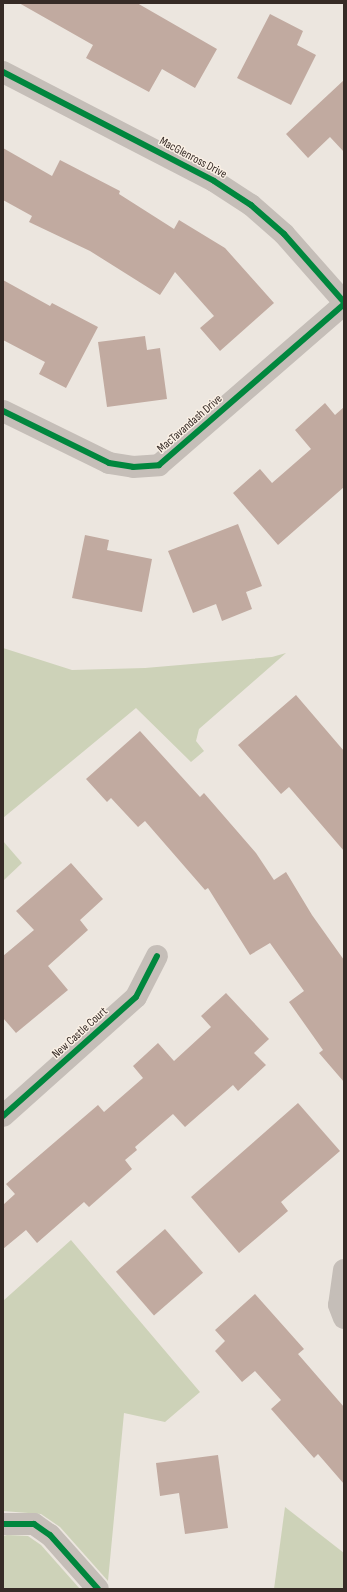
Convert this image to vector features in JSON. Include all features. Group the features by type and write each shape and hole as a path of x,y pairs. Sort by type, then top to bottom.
{"street":[{"name":"MacGlenross Drive","path":"3,72 214,181 251,205 284,234 344,303"},
{"name":"MacTavandash Drive","path":"3,411 109,463 133,467 159,465 344,303"},
{"name":"New Castle Court","path":"3,1116 136,997 156,956"},
{"path":"344,1270 339,1305 344,1318"},
{"path":"3,1524 34,1524 50,1535 98,1589"}],"green space":[{"path":"3,648 72,670 145,668 272,657 286,653 199,729 196,741 204,751 191,762 136,708 3,818"},
{"path":"3,841 22,863 3,881"},
{"path":"71,1240 200,1392 165,1422 124,1413 108,1581 60,1527 41,1514 3,1511 3,1301"},
{"path":"285,1507 344,1553 344,1589 274,1589"},
{"path":"3,1536 28,1536 41,1545 80,1589 3,1589"}],"building":[{"path":"19,3 137,3 217,49 195,88 162,69 149,92 86,58 93,45"},
{"path":"270,14 303,31 297,45 316,55 291,105 237,78"},
{"path":"344,80 344,152 330,137 308,158 286,134"},
{"path":"3,148 52,176 60,160 120,191 119,194 174,229 179,220 225,248 274,303 220,351 200,328 214,316 175,272 160,295 90,251 29,222 32,216 3,200"},
{"path":"3,280 50,306 52,303 98,327 66,388 39,374 45,362 3,340"},
{"path":"145,336 147,350 160,348 167,399 107,407 98,342"},
{"path":"325,403 335,415 344,407 344,487 278,545 233,493 260,469 272,483 311,449 295,430"},
{"path":"238,524 262,586 246,592 252,609 222,621 216,604 193,613 168,551"},
{"path":"85,535 109,540 107,550 152,559 142,612 72,598"},
{"path":"296,695 344,751 344,851 289,787 281,794 238,745"},
{"path":"140,731 200,797 204,793 256,853 274,880 286,872 312,915 344,960 344,1082 319,1053 323,1050 289,1002 304,991 270,943 250,955 208,888 205,890 145,821 138,827 111,798 107,802 86,779"},
{"path":"71,863 103,899 80,920 88,930 48,966 68,990 16,1033 3,1018 3,956 34,930 16,911"},
{"path":"226,993 269,1039 254,1053 266,1065 238,1091 233,1085 185,1127 173,1114 135,1147 137,1150 125,1160 132,1169 89,1207 84,1202 37,1243 26,1230 3,1249 3,1205 15,1194 6,1184 98,1105 104,1112 143,1078 133,1066 158,1043 174,1061 211,1027 201,1016"},
{"path":"298,1103 340,1151 281,1202 288,1211 239,1253 191,1197"},
{"path":"165,1229 203,1273 154,1315 116,1272"},
{"path":"255,1294 304,1349 298,1354 344,1407 344,1484 318,1454 314,1458 271,1409 281,1400 255,1371 242,1382 215,1351 225,1341 215,1330"},
{"path":"218,1455 228,1528 185,1534 179,1493 160,1496 156,1463"}],"cycle path":[{"path":"3,72 214,181 251,205 284,234 344,302"},
{"path":"3,411 109,463 133,467 159,465 344,304"},
{"path":"3,1116 136,997 157,956"},
{"path":"3,1524 34,1524 50,1535 98,1589"}]}
